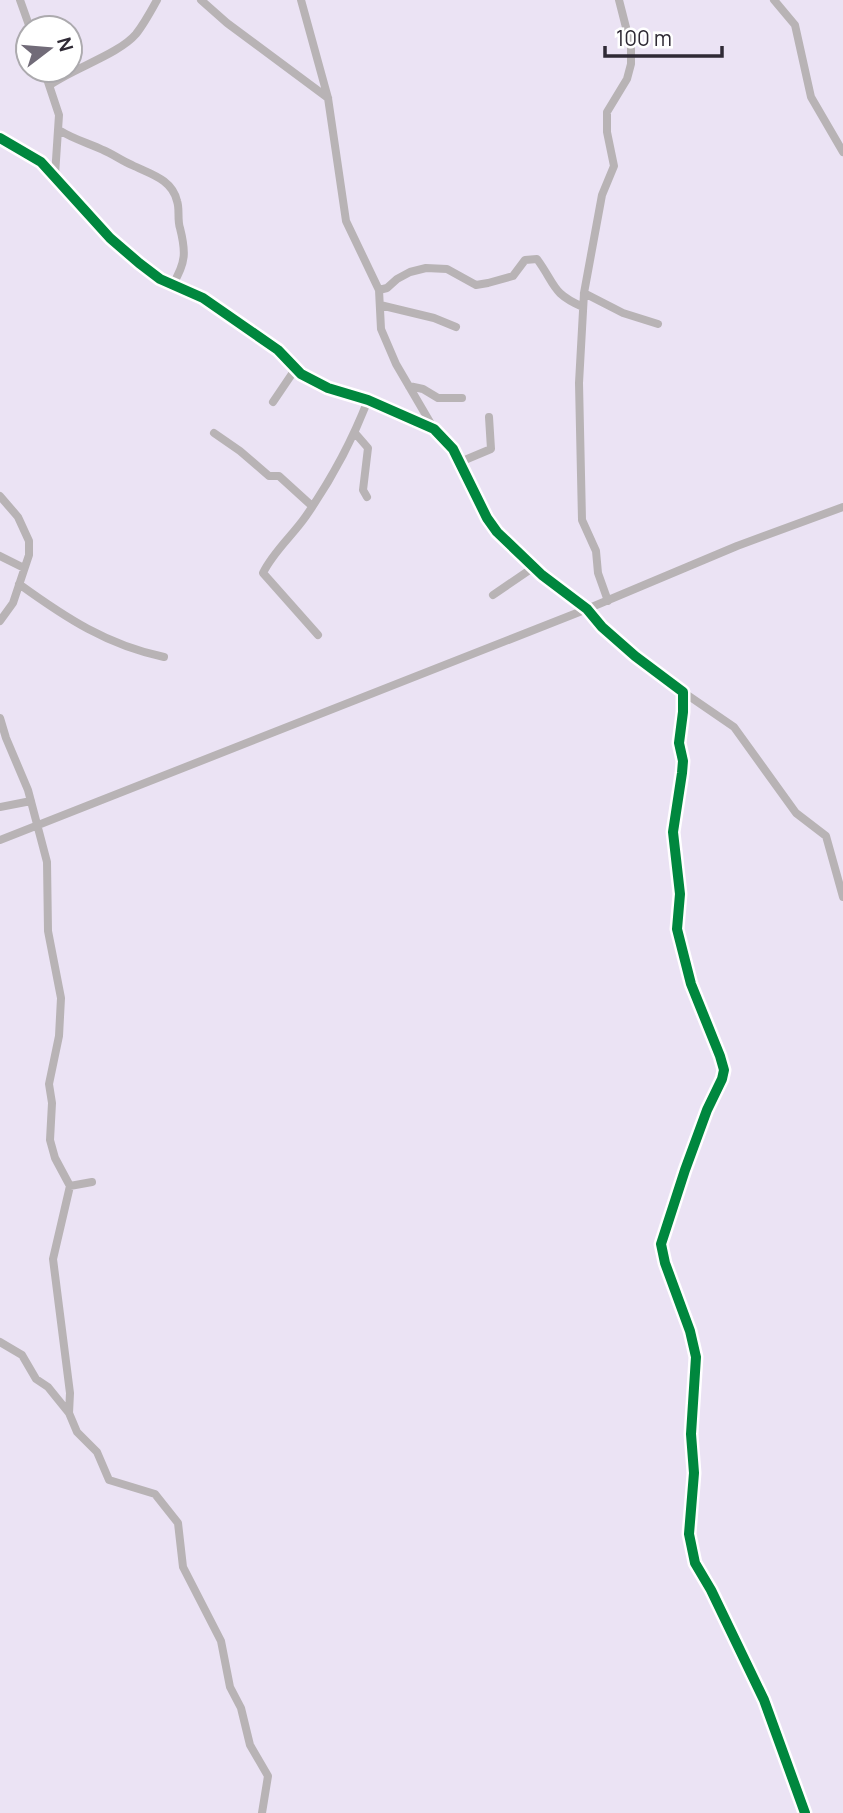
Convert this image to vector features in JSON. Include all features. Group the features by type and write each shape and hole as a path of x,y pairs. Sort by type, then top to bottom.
{"street":[{"path":"55,176 59,130 57,106 50,85 135,35 157,0"},
{"path":"201,0 227,23 328,98"},
{"path":"301,0 328,98 346,221 379,290 381,329 396,364 434,429 453,449 490,524 534,567 587,609 602,627 635,656 734,727 796,813 826,836 843,897"},
{"path":"608,601 598,573 596,551 582,520 579,383 583,293 603,195 614,166 607,132 607,112 622,90 631,64 631,47 618,0"},
{"path":"774,0 795,24 811,97 843,152"},
{"path":"59,130 75,140 106,151 154,174 169,185 177,200 178,224 186,251 182,267 173,284"},
{"path":"0,138 24,150 55,176 110,238 160,279 203,298 278,350 302,374 328,388 368,400 434,429"},
{"path":"379,290 387,288 410,272 426,268 447,269 477,285 488,283 513,276 525,260 537,259 556,292 583,307"},
{"path":"583,293 622,313 658,324"},
{"path":"380,305 433,318 456,327"},
{"path":"273,402 296,368"},
{"path":"409,386 423,389 439,398 462,398"},
{"path":"318,635 263,573 312,506 355,433 368,400"},
{"path":"460,462 491,449 489,417"},
{"path":"214,433 269,475 279,475 312,506"},
{"path":"355,433 368,448 363,490 367,497"},
{"path":"0,496 18,517 29,541 29,555 13,603 0,621"},
{"path":"0,840 608,601 737,546 843,507"},
{"path":"0,556 24,568"},
{"path":"493,595 534,567"},
{"path":"19,584 75,623 101,637 141,652 164,657"},
{"path":"683,692 679,743 683,761 673,832 680,894 677,929 691,984 724,1070 723,1079 707,1110 660,1244 664,1263 690,1331 696,1357 691,1434 694,1463 689,1534 695,1563 711,1590 764,1700 806,1813"},
{"path":"0,718 31,801 47,862 48,931 61,998 59,1037 49,1084 52,1104 50,1140 55,1158 70,1186 53,1259 70,1393 69,1413"},
{"path":"0,807 31,801"},
{"path":"70,1186 92,1182"},
{"path":"0,1342 22,1355 36,1379 48,1387 69,1413 77,1432 97,1452 109,1480 155,1494 178,1523 183,1567 222,1641 230,1687 241,1708 250,1745 268,1776 262,1813"}],"cycle path":[{"path":"0,138 41,162 110,238 139,263 160,279 203,298 278,350 301,374 328,388 368,400 434,429 453,449 487,518 497,532 542,575 587,609 602,627 635,656 683,692 679,743 683,761 673,832 680,894 677,929 691,984 724,1070 685,1170 661,1244 696,1357 691,1434 694,1473 689,1534 695,1563 711,1590 764,1700 805,1813"}]}
